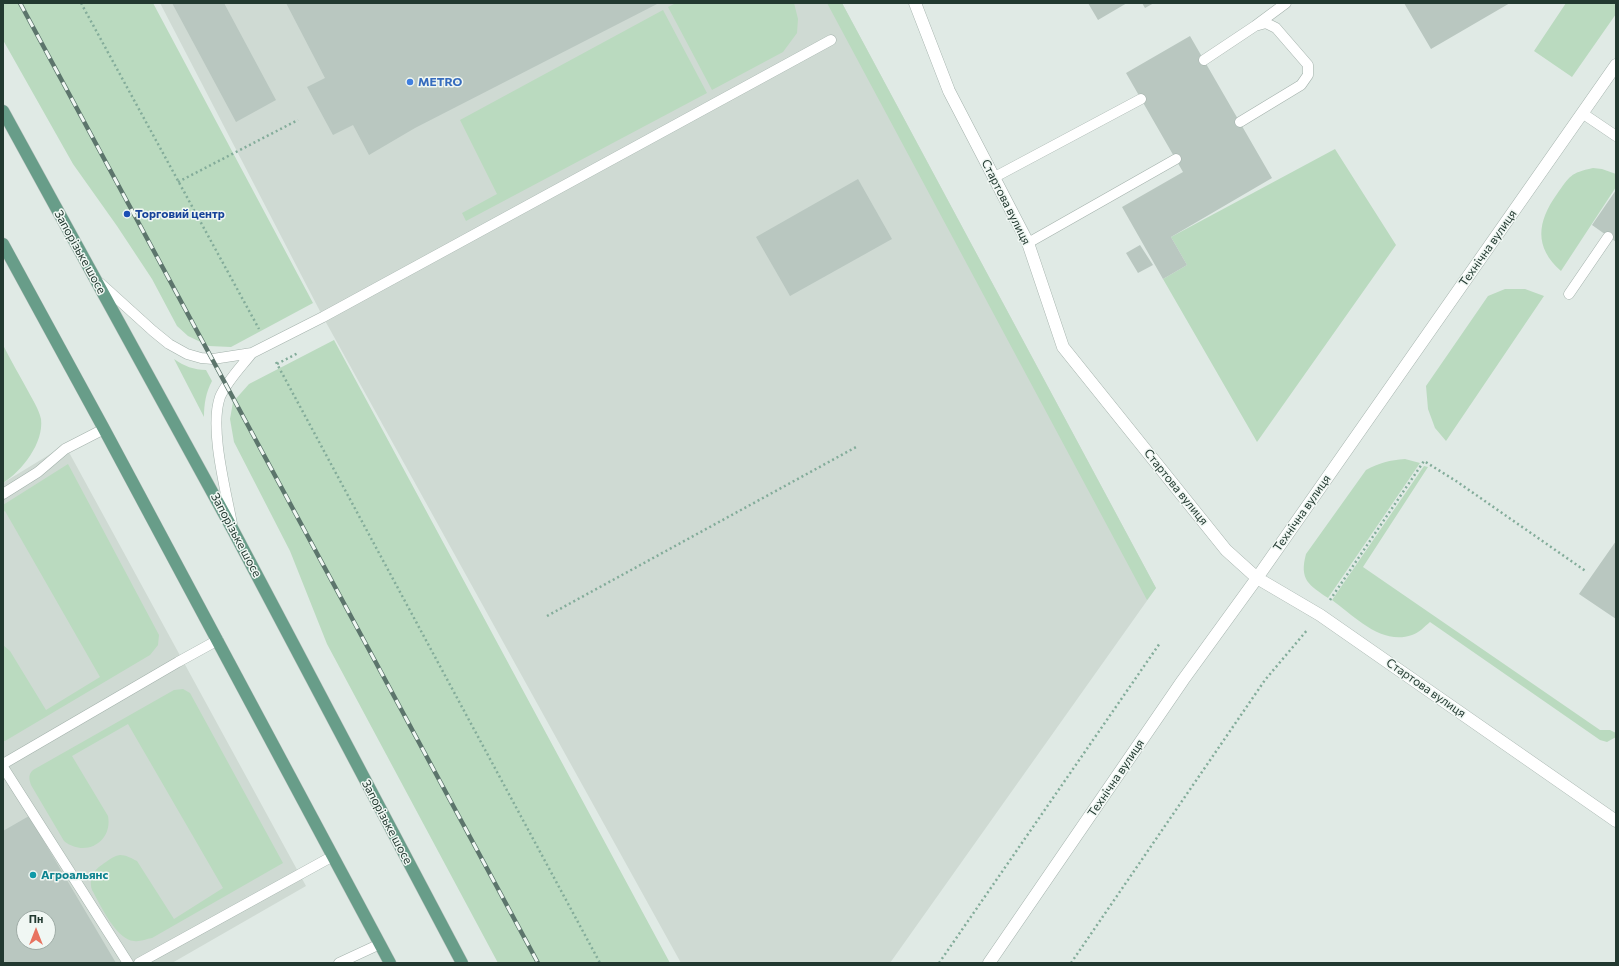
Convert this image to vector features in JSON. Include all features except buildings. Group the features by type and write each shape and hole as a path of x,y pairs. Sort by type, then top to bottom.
{"main road":[{"name":"Запорізьке шосе","path":"3,111 233,530 462,963"},
{"path":"3,244 104,428 390,963"}],"street":[{"name":"Стартова вулиця","path":"915,3 949,91 1028,243 1063,347 1226,550 1257,578 1320,615 1616,820"},
{"name":"Технічна вулиця","path":"989,963 1183,680 1257,578 1616,65"}],"lane":[{"path":"1204,60 1286,3"},
{"path":"1240,122 1301,85 1308,75 1308,65 1276,28 1266,23 1255,26"},
{"path":"94,278 153,331 169,344 187,354 201,358 213,359 252,353 831,40"},
{"path":"993,178 1141,99"},
{"path":"1582,113 1616,136"},
{"path":"1028,243 1176,159"},
{"path":"1569,294 1608,237"},
{"path":"233,530 220,453 217,416 220,398 226,386 252,353"},
{"path":"3,494 38,472 65,450 104,428"},
{"path":"128,963 3,765 218,640"},
{"path":"139,963 333,856"},
{"path":"339,963 380,944"}],"path":[{"path":"81,3 268,345 600,963"},
{"path":"178,182 298,120"},
{"path":"547,616 858,446"},
{"path":"1071,963 1265,680 1320,615 1424,461 1456,480 1587,572"},
{"path":"939,963 1160,643"}],"shaded area":[{"path":"160,3 842,3 1156,588 890,963 681,963 323,317"},
{"path":"65,445 306,886 172,963 3,963 3,483"}],"green space":[{"path":"3,3 153,3 313,303 231,347 209,346 188,336 177,326 152,279 73,164 3,40"},
{"path":"676,3 794,3 798,19 797,33 783,52 712,90 668,7"},
{"path":"827,3 842,3 1156,588 1147,600"},
{"path":"1566,3 1616,3 1616,14 1572,77 1534,51"},
{"path":"663,10 707,93 466,221 462,213 497,194 460,120"},
{"path":"1335,149 1396,245 1257,442 1163,279 1187,265 1171,237"},
{"path":"1593,168 1602,169 1616,174 1616,187 1561,271 1546,253 1543,243 1541,234 1545,214 1550,204 1571,176"},
{"path":"1505,289 1525,289 1544,296 1446,441 1435,428 1428,409 1426,386 1488,296"},
{"path":"334,340 670,963 498,963 327,644 290,551 234,442 230,419 233,402 249,384"},
{"path":"3,345 37,409 41,419 41,428 39,437 30,456 10,478 3,483"},
{"path":"174,359 189,367 206,370 212,381 208,389 204,407 204,417"},
{"path":"1405,459 1420,463 1328,598 1307,581 1304,570 1306,554 1366,470 1385,462"},
{"path":"68,464 159,635 158,645 150,655 3,741 3,645 10,651 46,710 100,677 5,511 3,512 3,505"},
{"path":"1424,466 1428,467 1363,567 1600,730 1610,730 1616,733 1616,737 1607,742 1600,740 1430,622 1415,634 1401,637 1390,636 1369,628 1332,600"},
{"path":"183,689 190,693 283,863 152,938 134,941 121,935 115,928 92,890 91,881 93,873 112,858 122,855 137,861 174,919 223,888 128,724 72,756 108,816 106,833 102,840 96,845 80,848 72,846 64,841 31,785 29,779 33,770 174,690"}],"railway":[{"path":"20,3 538,963"}],"place":[{"name":"METRO","path":"410,82"},
{"name":"Торговий центр","path":"127,214"},
{"name":"Агроальянс","path":"33,875"}]}
